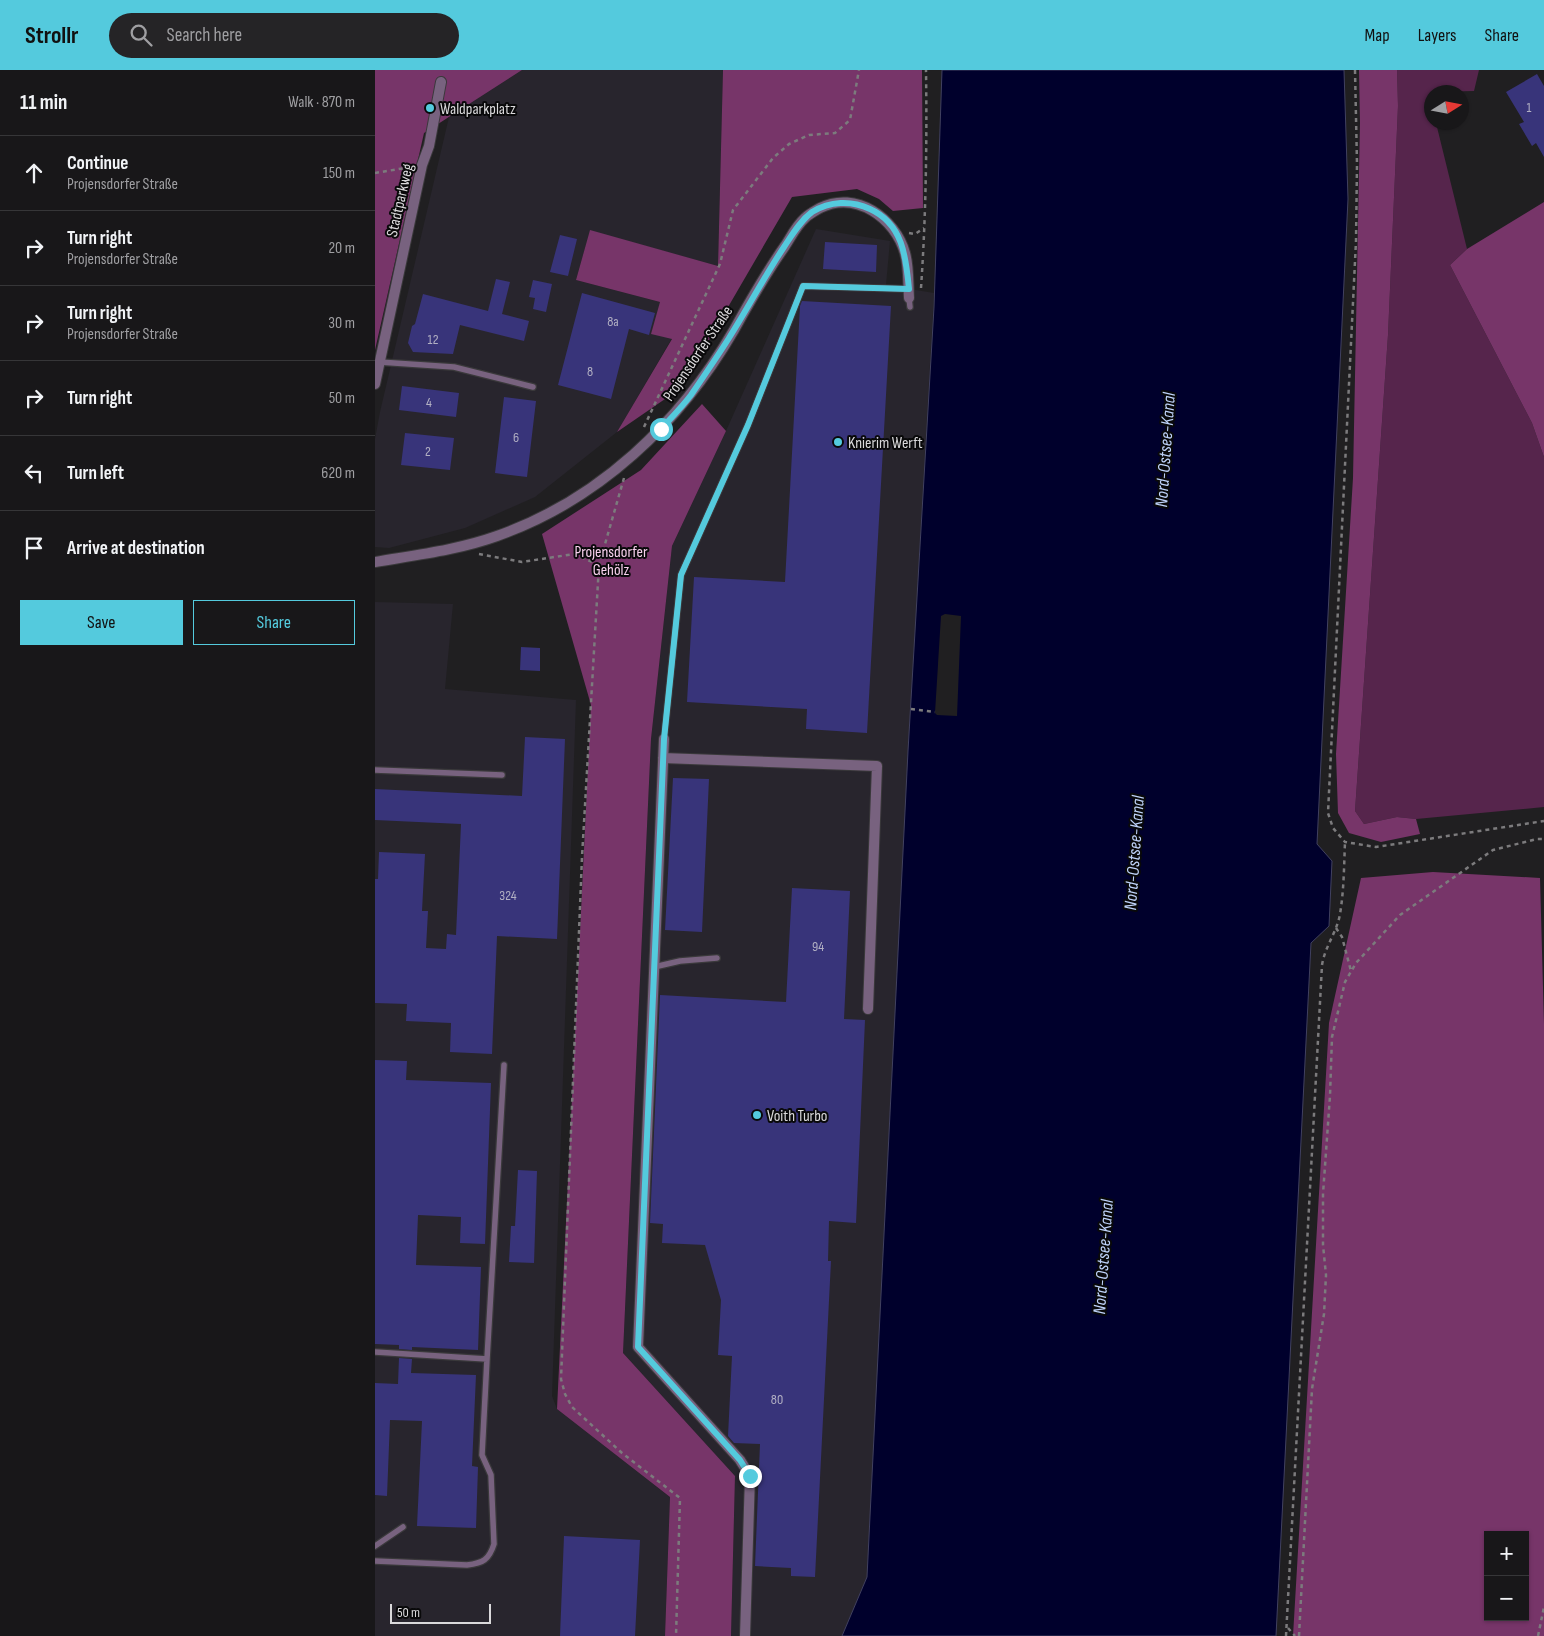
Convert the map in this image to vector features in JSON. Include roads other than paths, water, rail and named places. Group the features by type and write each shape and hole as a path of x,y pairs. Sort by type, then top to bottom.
{"street":[{"name":"Stadtparkweg","path":"375,384 422,165 429,146 441,82"},
{"name":"Projensdorfer Straße","path":"375,562 449,549 495,537 520,527 569,503 629,459 661,429 690,396 798,226 813,212 831,204 848,202 873,210 883,217 897,236 905,254 909,298"},
{"path":"664,739 638,1347 740,1460 750,1476 745,1636"},
{"path":"663,758 877,766 868,1009"}],"lane":[{"path":"664,739 681,575 748,425 803,286 909,298"},
{"path":"379,362 453,366 533,387"},
{"path":"375,770 502,775"},
{"path":"654,967 680,961 717,958"},
{"path":"375,1561 478,1564 491,1554 494,1544 491,1475 482,1455 504,1065"},
{"path":"375,1352 487,1359"},
{"path":"375,1546 403,1527"}],"water":[{"name":"Nord-Ostsee-Kanal","path":"942,70 1344,70 1348,199 1317,844 1332,861 1329,926 1311,943 1276,1636 842,1636 867,1577 908,751 934,307"}],"place":[{"name":"Waldparkplatz","path":"430,108"},
{"name":"Knierim Werft","path":"838,442"},
{"name":"Voith Turbo","path":"757,1115"}],"park label":[{"name":"Projensdorfer Gehölz","path":"611,560"}]}
